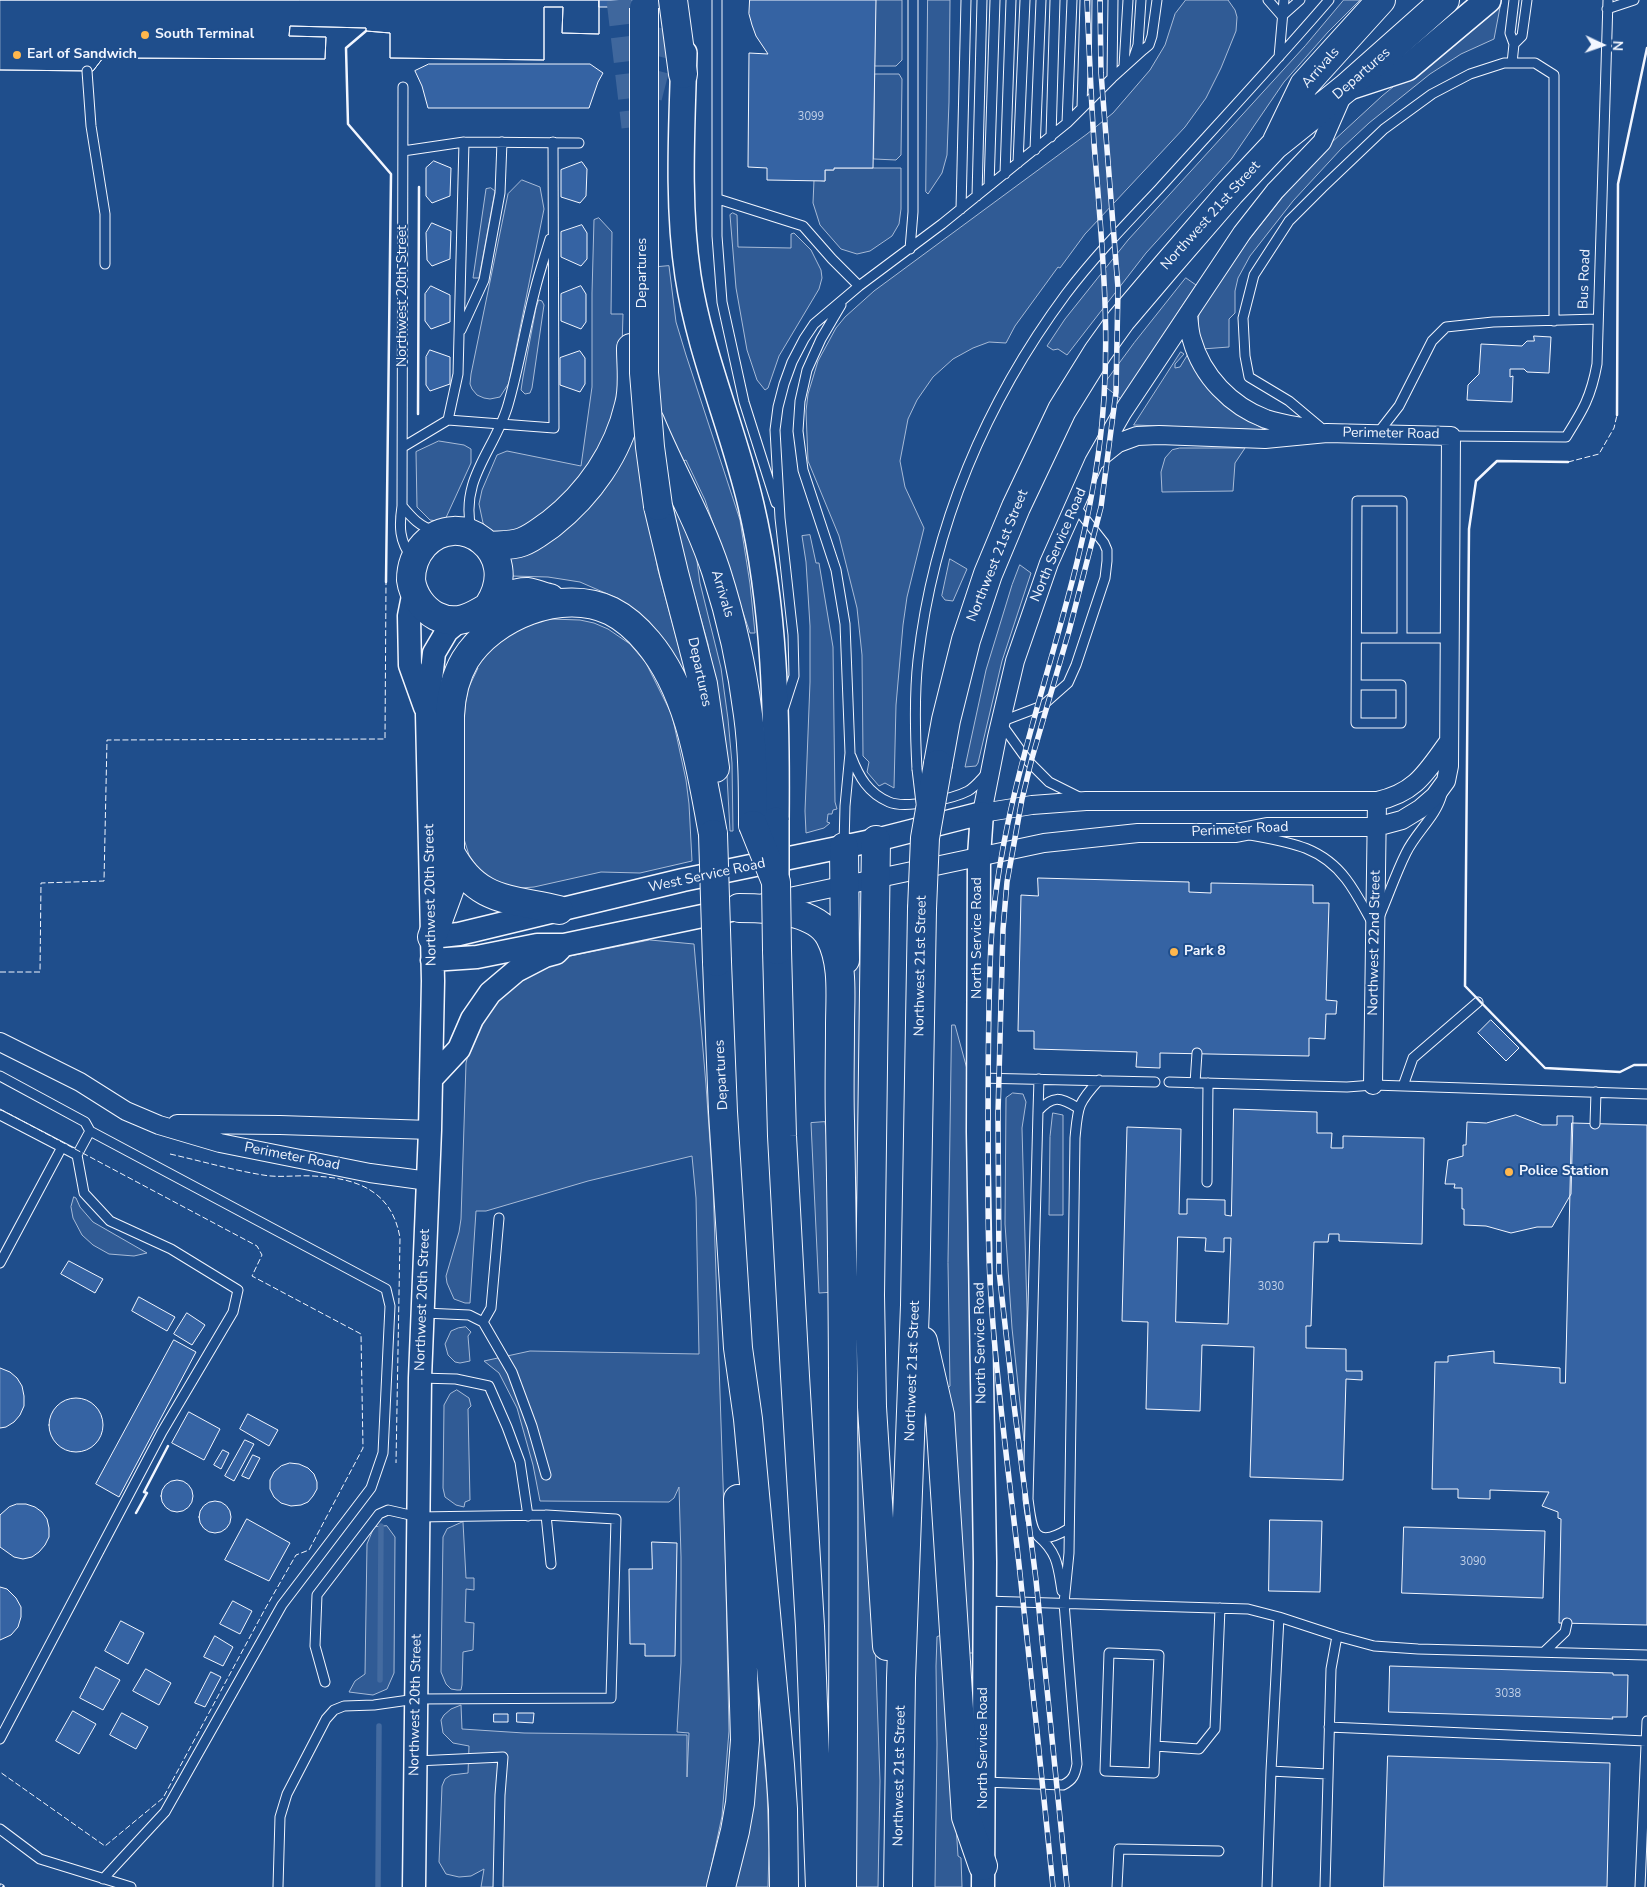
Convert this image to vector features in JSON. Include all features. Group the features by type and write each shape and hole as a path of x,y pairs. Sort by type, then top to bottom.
{"main road":[{"name":"Departures","path":"644,0 644,364 647,420 658,506 697,657 708,714 717,801 713,834 717,962 723,1112 738,1348"},
{"path":"674,0 683,74"},
{"path":"685,0 682,155 688,275 702,340 741,470 757,537 772,650 776,729 765,822"},
{"name":"Arrivals","path":"1275,145 1304,85 1381,0"},
{"name":"Departures","path":"1275,145 1346,88 1445,0"},
{"path":"1346,88 1407,68 1488,0"},
{"name":"Northwest 21st Street","path":"898,1887 901,1678 915,1305 922,909 928,766 976,607 1005,532 1062,410 1098,352 1121,320 1224,200 1275,145"},
{"name":"Arrivals","path":"480,540 513,545 524,542 575,504 596,477 618,442 630,403 631,314 640,380 650,420 696,518 716,570 731,623 738,651 776,882 782,1136 810,1626 820,1887"},
{"path":"459,531 480,540 496,556 500,568 500,582 496,594 489,605 481,613 459,620 448,620 427,610 419,602 411,581 414,560 426,542 445,532 459,531"},
{"path":"489,605 507,597 528,592 568,603"},
{"path":"432,949 450,888 450,707 454,686 464,661 482,638 510,618 523,612 553,604 568,603 598,606 610,611 637,630 660,659 669,674 686,717 699,764 713,834"},
{"path":"876,840 870,1295 881,1565 899,1809"},
{"path":"840,985 845,960 844,847"},
{"path":"450,852 463,873 487,893 507,900 559,910"},
{"path":"739,908 770,910 796,915 813,920 822,926 828,932 835,948 840,985 840,1105 844,1294 842,1887"},
{"path":"915,1305 940,1416 966,1817 983,1877"},
{"path":"721,1887 740,1803 745,1740 736,1420 738,1348"},
{"path":"738,1348 748,1419 779,1756 783,1809 784,1887"}],"street":[{"name":"North Service Road","path":"983,1877 985,1601 978,1078 979,856 982,814 1000,722 1015,661 1036,595 1094,462 1122,413 1242,233 1275,191 1322,142 1346,88"},
{"name":"Perimeter Road","path":"1188,314 1191,338 1198,359 1210,377 1227,395 1248,410 1266,419 1327,432"},
{"name":"Perimeter Road","path":"979,856 1044,843 1109,835 1138,833 1236,833 1267,827 1376,827 1402,820 1420,809 1435,796 1446,781 1449,741 1451,436 1327,432 1265,439 1159,435 1137,436 1118,443 1094,462"},
{"name":"Northwest 20th Street","path":"414,591 409,616 410,665 427,714"},
{"name":"Northwest 20th Street","path":"414,1887 421,1312 431,1079 432,949 427,714 434,653 447,631 459,620"},
{"name":"Perimeter Road","path":"982,814 1032,805 1086,801 1376,801 1391,798 1405,792 1424,776 1449,741"},
{"name":"Northwest 22nd Street","path":"1373,1085 1376,801"},
{"name":"West Service Road","path":"432,949 460,934 683,880 876,840 982,814"},
{"path":"432,949 477,957 537,945 564,945 979,856"},
{"path":"431,1079 459,1049 472,1019 490,993 516,971 545,956 556,953 564,945"},
{"name":"Perimeter Road","path":"0,1042 80,1082 126,1111 159,1125 229,1145 370,1173 428,1181"},
{"name":"Perimeter Road","path":"159,1125 242,1124 430,1130"}],"lane":[{"path":"717,0 718,270 722,302 744,402 780,518"},
{"path":"910,249 913,212 913,0"},
{"path":"961,209 966,0"},
{"path":"977,196 982,0"},
{"path":"989,186 995,0"},
{"path":"1005,174 1011,0"},
{"path":"1018,163 1025,0"},
{"path":"1035,150 1041,0"},
{"path":"1051,137 1055,0"},
{"path":"1068,123 1072,0"},
{"path":"1082,108 1085,0"},
{"path":"1096,94 1097,0"},
{"path":"1112,78 1113,0"},
{"path":"1124,66 1128,0"},
{"path":"1134,57 1138,44 1141,0"},
{"path":"776,729 794,676 792,619 780,518 775,430 784,384 796,354 814,324 859,286 910,249 1068,123 1124,66 1149,45 1157,0"},
{"path":"1268,0 1282,16"},
{"path":"1279,0 1282,16"},
{"path":"1280,57 1284,0"},
{"path":"1282,16 1289,0"},
{"path":"1282,16 1300,0"},
{"path":"928,766 916,698 918,660 931,586 938,554 955,500 977,444 995,406 1043,326 1091,264 1280,57 1329,0"},
{"path":"1512,63 1514,44 1510,32 1514,0"},
{"path":"1514,44 1522,36 1527,0"},
{"path":"1608,4 1634,0"},
{"name":"Bus Road","path":"1451,436 1566,437 1585,407 1593,385 1598,319 1608,4"},
{"path":"1327,432 1289,400 1249,377 1245,356 1243,318 1254,275 1289,221 1384,130 1432,94 1470,74 1504,63 1535,63 1554,76 1554,321"},
{"path":"87,71 91,126 105,214 104,264"},
{"name":"Northwest 20th Street","path":"403,86 402,506 399,525 405,549 414,560"},
{"path":"448,420 458,374 464,142"},
{"path":"403,151 464,142 579,142"},
{"path":"459,334 484,280 500,193 502,142"},
{"path":"402,447 448,420 554,428 553,142"},
{"path":"718,199 803,226 859,286"},
{"path":"480,540 468,511 470,489 484,456 502,424 516,376 535,290 553,228"},
{"path":"844,847 845,806 850,753 848,655 841,592 827,540 803,470 798,431 800,400 807,370 821,339 845,298"},
{"path":"1378,433 1398,406 1432,341 1446,327 1492,322 1598,319"},
{"path":"1357,685 1401,685 1401,723 1356,723 1358,501 1402,501 1402,638"},
{"path":"402,506 422,527 433,531 445,532"},
{"path":"1075,506 1104,543 1108,561 1105,578 1076,665 1068,683 1042,706 1000,722 1028,761 1050,782 1086,801"},
{"path":"1357,638 1450,638"},
{"path":"850,753 858,776 865,785 878,796 891,803 933,802 967,791 978,783 991,769"},
{"path":"1375,926 1406,852 1439,804 1446,781"},
{"path":"1236,833 1283,841 1305,847 1321,855 1334,864 1347,880 1375,926"},
{"path":"1404,1086 1413,1058 1478,1002"},
{"path":"1196,1083 1197,1054"},
{"path":"0,1076 85,1122 90,1131 386,1289 390,1306 383,1453 371,1488 282,1605 165,1812 103,1878"},
{"path":"978,1078 1155,1082"},
{"path":"983,1782 1062,1785 1069,1782 1075,1774 1077,1764 1064,1603 1052,1549 1032,1528 1028,1498 1039,1079"},
{"path":"1064,1603 1069,1553 1075,1138 1078,1108 1083,1098 1099,1080"},
{"path":"1169,1082 1347,1087 1373,1085 1647,1094"},
{"path":"1207,1182 1208,1083"},
{"path":"1595,1124 1596,1092"},
{"path":"1038,1111 1053,1099 1067,1101 1078,1108"},
{"path":"0,1115 77,1155"},
{"path":"0,1739 162,1432 233,1312 238,1290 171,1249 110,1221 84,1193 77,1155 90,1131"},
{"path":"0,1263 62,1147"},
{"path":"483,1322 491,1308 498,1218"},
{"path":"421,1312 469,1315 483,1322 512,1372 532,1426 546,1475"},
{"path":"420,1378 456,1379 489,1386 520,1462 528,1516"},
{"path":"278,1887 280,1817 287,1794 326,1719 334,1710 344,1706 374,1705 416,1699 611,1698 616,1519 546,1515 419,1517 388,1510 379,1514 317,1595 315,1646 325,1682"},
{"path":"546,1515 550,1564"},
{"path":"1038,1536 1052,1538 1068,1529"},
{"path":"985,1601 1248,1610 1278,1617 1374,1646 1647,1655"},
{"path":"1155,1746 1199,1749 1215,1729 1220,1608"},
{"path":"1267,1887 1278,1617"},
{"path":"1544,1652 1564,1632 1567,1623"},
{"path":"1325,1887 1331,1669 1337,1636"},
{"path":"1109,1653 1159,1655 1155,1746 1154,1773 1105,1771 1109,1653"},
{"path":"1640,1887 1647,1721"},
{"path":"1329,1727 1646,1742"},
{"path":"415,1761 503,1758 500,1795 498,1887"},
{"path":"1271,1771 1328,1774"},
{"path":"0,1829 40,1859 131,1887"},
{"path":"1117,1887 1119,1849 1219,1851"}],"shaded area":[{"path":"876,0 902,0 902,60 896,66 875,66"},
{"path":"928,0 950,0 947,155 942,173 928,194 926,192"},
{"path":"1186,0 1228,0 1235,10 1237,17 1236,31 1206,98 1185,127 1085,234 1060,268 1058,267 1015,326 1006,343 989,342 953,359 933,377 917,400 908,419 900,461 905,487 924,528 907,597 903,625 896,705 894,788 885,783 879,786 867,772 869,762 863,756 862,655 857,608 839,536 808,461 806,411 808,394 818,361 836,328 845,317 874,291 1113,113 1150,70 1165,45 1175,14"},
{"path":"1344,0 1360,0 1328,32 1284,82 1232,158 1146,253 1067,355 1058,349 1053,350 1047,346 1065,319 1128,240 1305,46"},
{"path":"1501,2 1494,39 1461,54 1430,74 1369,123 1341,149 1293,201 1250,256 1238,278 1235,291 1235,313 1229,319 1229,347 1202,349 1198,324 1199,313 1247,242 1289,189 1331,143 1382,96 1456,35 1494,10"},
{"path":"875,74 899,74 902,79 901,155 896,160 874,159"},
{"path":"834,168 901,168 899,224 892,236 870,251 857,254 841,249 820,225 813,203 814,180 825,181 825,170 833,170"},
{"path":"522,180 540,187 544,209 509,383 500,397 490,399 477,395 472,389 470,384 471,374 508,194"},
{"path":"491,188 495,191 479,278 473,278 486,189"},
{"path":"733,213 737,215 738,247 791,248 791,234 794,233 811,250 821,270 822,278 819,289 779,356 768,388 765,390 757,380 747,350 736,288 730,215"},
{"path":"599,218 612,232 611,314 623,314 621,381 615,421 570,493 539,519 509,535 495,534 483,523 479,504 482,490 497,455 507,451 581,466 592,387 594,220"},
{"path":"669,266 676,322 740,520 755,633 750,633 705,500 686,460 683,461 663,420 660,406 657,360 658,267"},
{"path":"1186,278 1196,285 1121,399 1103,385"},
{"path":"539,300 544,305 532,388 530,393 525,394 521,390"},
{"path":"1181,352 1184,354 1175,364 1175,368 1180,367 1188,354 1197,373 1224,403 1233,411 1265,430 1134,425"},
{"path":"633,419 644,496 658,570 687,677 682,680 652,628 619,599 580,582 548,577 511,576 508,558"},
{"path":"439,441 464,445 471,449 471,463 444,522 430,520 417,507 416,452"},
{"path":"1180,448 1245,448 1235,463 1233,491 1162,492 1161,472 1165,458 1172,450"},
{"path":"671,496 696,554 700,583 721,668 732,763 733,831 730,831 727,776 717,693 708,644 682,551"},
{"path":"810,535 816,563 819,563 833,647 835,802 837,809 833,810 832,814 828,814 827,822 830,823 824,828 806,833 810,626 806,562 802,536"},
{"path":"950,559 967,569 953,601 945,600 942,596"},
{"path":"1020,565 1031,573 1002,661 978,763 976,766 965,767 986,670"},
{"path":"550,619 580,620 608,629 630,644 646,663 672,715 686,780 692,861 640,873 601,872 534,887 521,888 509,887 490,879 477,867 469,855 463,830 464,730 468,689 478,668 473,664 489,648 531,622"},
{"path":"650,940 694,944 706,1085 713,1185 725,1542 729,1731 722,1816 707,1887 481,1887 484,1869 471,1876 459,1877 446,1874 439,1862 442,1786 445,1779 451,1775 468,1773 469,1746 453,1743 443,1733 441,1720 451,1709 461,1705 462,1729 524,1733 687,1735 687,1777 689,1733 677,1732 681,1663 679,1487 674,1498 669,1502 540,1501 533,1465 517,1408 499,1373 484,1361 530,1351 699,1354 696,1198 692,1156 588,1181 486,1211 476,1211 470,1303 454,1299 446,1276 461,1219 466,1063 486,1014 511,986 561,958"},
{"path":"853,944 864,945 870,1500 880,1781 878,1887 850,1887"},
{"path":"952,1025 955,1025 967,1069 968,1248 974,1508 973,1653 965,1653 948,1388 950,1386 948,1263"},
{"path":"1013,1093 1023,1094 1026,1102 1022,1128 1027,1312 1024,1441 1012,1328 1005,1224 1006,1098"},
{"path":"1053,1113 1063,1115 1063,1215 1049,1215 1050,1137"},
{"path":"825,1122 828,1147 834,1292 819,1293 811,1123"},
{"path":"74,1197 93,1222 147,1253 134,1256 109,1254 93,1245 82,1235 73,1218 71,1207"},
{"path":"466,1327 471,1332 468,1336 470,1361 455,1362 448,1355 445,1344 451,1331"},
{"path":"457,1390 469,1398 471,1406 468,1409 470,1500 465,1502 464,1507 456,1505 445,1497 443,1488 444,1405 450,1394"},
{"path":"463,1522 466,1578 474,1578 474,1590 466,1589 465,1622 474,1623 473,1650 463,1652 462,1685 461,1690 457,1690 451,1689 446,1684 441,1672 443,1537 447,1529"},
{"path":"387,1526 395,1537 394,1673 387,1689 373,1695 349,1692 355,1681 365,1674 367,1544 374,1527"},
{"path":"940,1636 944,1639 958,1856 961,1858 962,1887 935,1887 936,1666 937,1637"},
{"path":"757,1672 767,1790 768,1887 731,1887 753,1673"}],"building":[{"name":"South Terminal","path":"0,0 599,0 599,34 562,33 563,7 544,7 544,60 390,58 390,33 366,31 366,28 290,26 289,36 326,37 325,59 103,58 93,71 0,70"},
{"name":"South Terminal","path":"0,0 599,0 599,34 562,33 563,7 544,7 544,60 390,58 390,33 366,31 366,28 290,26 289,36 326,37 325,59 103,58 93,71 0,70"},
{"path":"599,0 641,0 641,7 599,7"},
{"path":"750,0 876,0 873,168 834,168 834,170 825,170 825,181 767,180 767,168 748,167 749,53 768,54 756,36 752,25 749,14"},
{"path":"429,64 590,64 603,73 589,108 428,108 422,86 415,71"},
{"path":"434,161 451,168 450,196 432,203 426,196 426,168"},
{"path":"582,162 587,169 586,196 580,203 561,197 561,170"},
{"path":"432,223 451,231 450,259 432,266 427,260 426,233"},
{"path":"582,225 587,233 587,259 581,266 561,257 561,232"},
{"path":"431,286 450,295 450,322 431,329 425,321 425,294"},
{"path":"581,286 586,294 586,322 581,329 561,321 561,294"},
{"path":"1534,336 1551,337 1549,373 1510,369 1510,377 1513,376 1512,402 1467,400 1468,385 1479,374 1481,344 1522,346 1527,341 1534,341"},
{"path":"430,350 450,357 450,384 430,391 426,385 426,357"},
{"path":"580,351 585,358 585,384 580,392 560,385 560,358"},
{"name":"Park 8","path":"1038,878 1189,882 1189,892 1211,893 1211,883 1313,885 1313,903 1329,903 1326,1000 1337,1001 1336,1014 1326,1014 1325,1039 1309,1038 1309,1056 1160,1053 1160,1068 1136,1067 1137,1052 1034,1049 1034,1031 1018,1031 1021,895 1038,896"},
{"path":"1491,1020 1519,1048 1506,1061 1478,1033"},
{"path":"1234,1109 1317,1112 1317,1133 1332,1133 1331,1148 1343,1148 1343,1136 1424,1138 1422,1244 1339,1241 1339,1234 1329,1234 1328,1242 1314,1242 1311,1326 1306,1326 1306,1348 1346,1349 1346,1371 1362,1371 1362,1380 1346,1379 1343,1480 1250,1477 1254,1347 1202,1345 1200,1411 1146,1409 1148,1322 1122,1321 1127,1127 1181,1129 1179,1214 1187,1214 1187,1199 1225,1200 1225,1215 1231,1216","holes":["1178,1237 1206,1238 1205,1251 1224,1252 1224,1238 1231,1238 1228,1324 1176,1322"]},
{"name":"Police Station","path":"1516,1115 1542,1125 1557,1125 1557,1116 1573,1116 1571,1194 1552,1227 1537,1227 1511,1233 1486,1226 1464,1225 1462,1188 1454,1188 1455,1184 1445,1184 1448,1160 1463,1156 1463,1145 1466,1145 1467,1122 1486,1123"},
{"path":"1572,1123 1647,1125 1647,1625 1559,1623 1561,1519 1558,1518 1558,1512 1542,1506 1549,1492 1490,1490 1490,1499 1458,1498 1458,1489 1432,1489 1435,1362 1448,1362 1448,1356 1494,1351 1494,1363 1560,1368 1560,1383 1565,1383"},
{"path":"69,1261 103,1279 95,1293 61,1274"},
{"path":"139,1297 175,1317 167,1331 132,1311"},
{"path":"187,1313 205,1325 192,1345 174,1334"},
{"path":"174,1340 196,1352 119,1497 96,1484"},
{"path":"0,1368 10,1372 17,1378 22,1386 24,1406 14,1422 0,1428"},
{"path":"71,1398 81,1398 91,1402 99,1410 103,1425 99,1440 91,1448 81,1452 71,1452 61,1448 53,1440 49,1430 49,1420 53,1410 61,1402"},
{"path":"189,1412 220,1429 204,1460 172,1443"},
{"path":"248,1414 278,1430 269,1446 240,1429"},
{"path":"245,1440 254,1444 234,1481 225,1476"},
{"path":"223,1450 229,1453 221,1469 214,1465"},
{"path":"253,1455 260,1458 249,1479 242,1476"},
{"path":"290,1463 308,1468 314,1474 317,1482 317,1489 313,1496 308,1502 301,1505 291,1506 281,1503 274,1497 270,1489 270,1480 274,1472 281,1466"},
{"path":"177,1480 188,1485 193,1496 188,1507 177,1512 166,1507 161,1496 166,1485"},
{"path":"215,1501 226,1506 231,1517 226,1528 215,1533 204,1528 199,1517 204,1506"},
{"path":"17,1504 26,1504 42,1512 47,1519 49,1528 49,1537 45,1545 32,1557 23,1559 14,1557 0,1547 0,1515 9,1507"},
{"path":"247,1519 290,1543 269,1581 225,1560"},
{"path":"1270,1520 1322,1521 1320,1592 1269,1591"},
{"path":"1404,1527 1545,1531 1543,1598 1402,1593"},
{"path":"652,1542 677,1543 675,1656 645,1656 645,1644 630,1644 629,1569 652,1569"},
{"path":"0,1587 7,1589 16,1598 21,1607 21,1617 18,1627 11,1635 0,1640"},
{"path":"233,1601 252,1611 240,1634 220,1624"},
{"path":"121,1621 144,1633 128,1664 105,1651"},
{"path":"215,1636 233,1647 223,1666 204,1657"},
{"path":"1390,1666 1628,1675 1627,1717 1612,1717 1613,1719 1389,1712"},
{"path":"96,1667 120,1680 103,1710 80,1698"},
{"path":"146,1669 171,1683 159,1705 133,1691"},
{"path":"211,1672 221,1677 205,1707 195,1703"},
{"path":"73,1711 96,1724 79,1754 56,1741"},
{"path":"122,1713 148,1727 136,1749 110,1735"},
{"path":"517,1713 534,1713 533,1723 517,1722"},
{"path":"494,1714 508,1714 508,1722 494,1722"},
{"path":"1388,1756 1610,1763 1607,1887 1384,1887"}],"waterway":[{"path":"380,1680 381,1526"},
{"path":"378,1887 379,1726"}],"tunnel":[{"path":"619,0 634,127"},
{"path":"648,97 673,0"}],"railway":[{"path":"1053,1887 1000,1405 994,1333 988,1236 989,1015 991,943 998,880 1009,818 1074,573 1088,511 1099,449 1103,411 1106,334 1105,296 1093,125 1087,0"},
{"path":"1067,1887 1036,1580 999,1271 998,1113 1003,929 1007,882 1022,799 1032,758 1069,631 1101,507 1116,392 1118,288 1101,73 1100,0"}],"fence":[{"path":"1568,462 1599,454 1614,428 1617,415"},
{"path":"0,972 40,972 41,883 104,881 107,740 385,739 386,582"},
{"path":"0,1109 257,1246 262,1255 252,1276 361,1334 363,1448 309,1550 296,1555 265,1609 163,1798 105,1846 0,1772"},
{"path":"170,1154 263,1175 313,1176 344,1180 370,1190 389,1208 396,1222 400,1238 396,1463"}],"wall":[{"path":"366,31 346,48 348,124 391,174 386,582"},
{"path":"1617,415 1618,184 1647,48"},
{"path":"418,414 419,187"},
{"path":"1568,462 1497,461 1476,481 1469,529 1465,986 1545,1068 1620,1072 1634,1065 1647,1065"},
{"path":"136,1513 147,1493 144,1492 168,1446"}],"place":[{"name":"South Terminal","path":"145,35"},
{"name":"Earl of Sandwich","path":"17,55"},
{"name":"Park 8","path":"1174,952"},
{"name":"Police Station","path":"1509,1172"}]}
